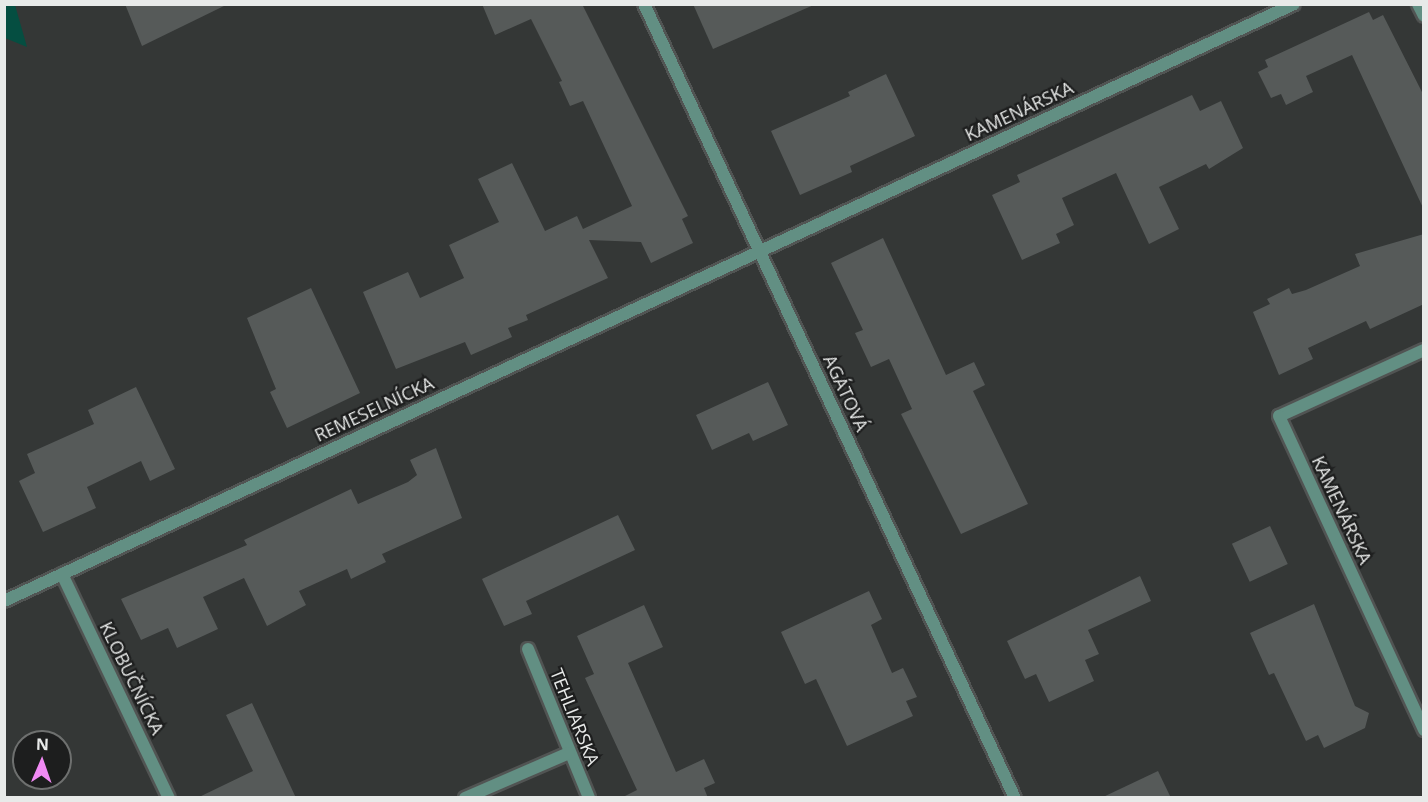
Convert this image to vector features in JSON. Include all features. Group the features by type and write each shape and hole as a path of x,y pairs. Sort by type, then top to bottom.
{"street":[{"name":"AGÁTOVÁ","path":"644,4 1015,798"},
{"name":"KAMENÁRSKA","path":"759,250 1294,4"},
{"path":"1418,4 1424,16"},
{"name":"REMESELNÍCKA","path":"4,601 759,250"},
{"name":"KAMENÁRSKA","path":"1424,350 1279,416 1424,730"},
{"name":"KLOBUČNÍCKA","path":"62,574 169,798"},
{"name":"TEHLIARSKA","path":"528,649 589,798"},
{"path":"465,798 569,753"}],"green space":[{"path":"4,5 15,5 27,47 5,38"}],"building":[{"path":"125,4 226,4 226,5 142,46"},
{"path":"482,4 582,4 688,216 682,219 693,243 651,263 641,242 589,240 608,278 526,315 528,320 508,328 512,337 471,355 465,342 396,369 363,292 408,272 420,298 464,278 449,245 499,222 478,179 512,163 545,231 577,216 583,229 632,206 583,101 570,106 559,82 562,81 531,19 495,35"},
{"path":"693,4 816,4 713,49"},
{"path":"1369,12 1373,20 1383,15 1424,96 1424,210 1352,55 1306,76 1313,92 1286,105 1281,94 1271,98 1258,72 1268,67 1265,60"},
{"path":"886,74 915,136 850,166 852,172 800,195 771,131 850,96 848,92"},
{"path":"1192,95 1200,111 1221,101 1243,148 1209,169 1206,164 1159,187 1179,229 1149,244 1116,173 1062,198 1074,225 1056,234 1060,243 1022,260 992,195 1020,182 1017,175"},
{"path":"1424,234 1424,304 1370,329 1366,321 1308,348 1313,359 1279,375 1253,312 1270,304 1267,299 1289,288 1292,294 1306,290 1360,266 1355,254"},
{"path":"883,238 946,375 974,362 985,385 973,391 1028,504 961,534 901,414 912,409 889,359 871,367 855,333 863,330 831,263"},
{"path":"311,288 360,393 287,428 270,392 276,389 247,318"},
{"path":"768,382 788,425 753,441 749,433 712,450 696,415"},
{"path":"136,387 175,469 150,481 141,461 87,487 96,508 43,532 19,481 35,473 27,454 94,424 88,410"},
{"path":"436,448 462,518 382,554 386,562 351,579 347,569 299,591 306,605 267,626 244,578 203,597 218,629 177,648 168,628 141,640 121,599 247,545 244,540 351,489 358,504 408,482 417,475 410,460"},
{"path":"618,515 635,550 526,601 532,614 504,626 482,579"},
{"path":"1270,526 1288,564 1250,582 1232,544"},
{"path":"1140,576 1151,601 1088,630 1099,654 1085,660 1094,681 1049,702 1036,674 1025,679 1007,641"},
{"path":"869,591 882,619 871,625 892,673 903,668 917,697 906,701 913,716 847,746 816,679 805,684 781,632"},
{"path":"1314,604 1355,706 1369,713 1365,728 1324,748 1318,735 1306,741 1274,673 1269,675 1250,633"},
{"path":"644,605 663,647 628,663 676,772 704,759 715,783 704,788 708,798 621,798 637,790 585,678 594,674 577,636"},
{"path":"252,703 296,798 197,798 253,771 226,715"},
{"path":"1158,771 1171,798 1101,798"}]}
